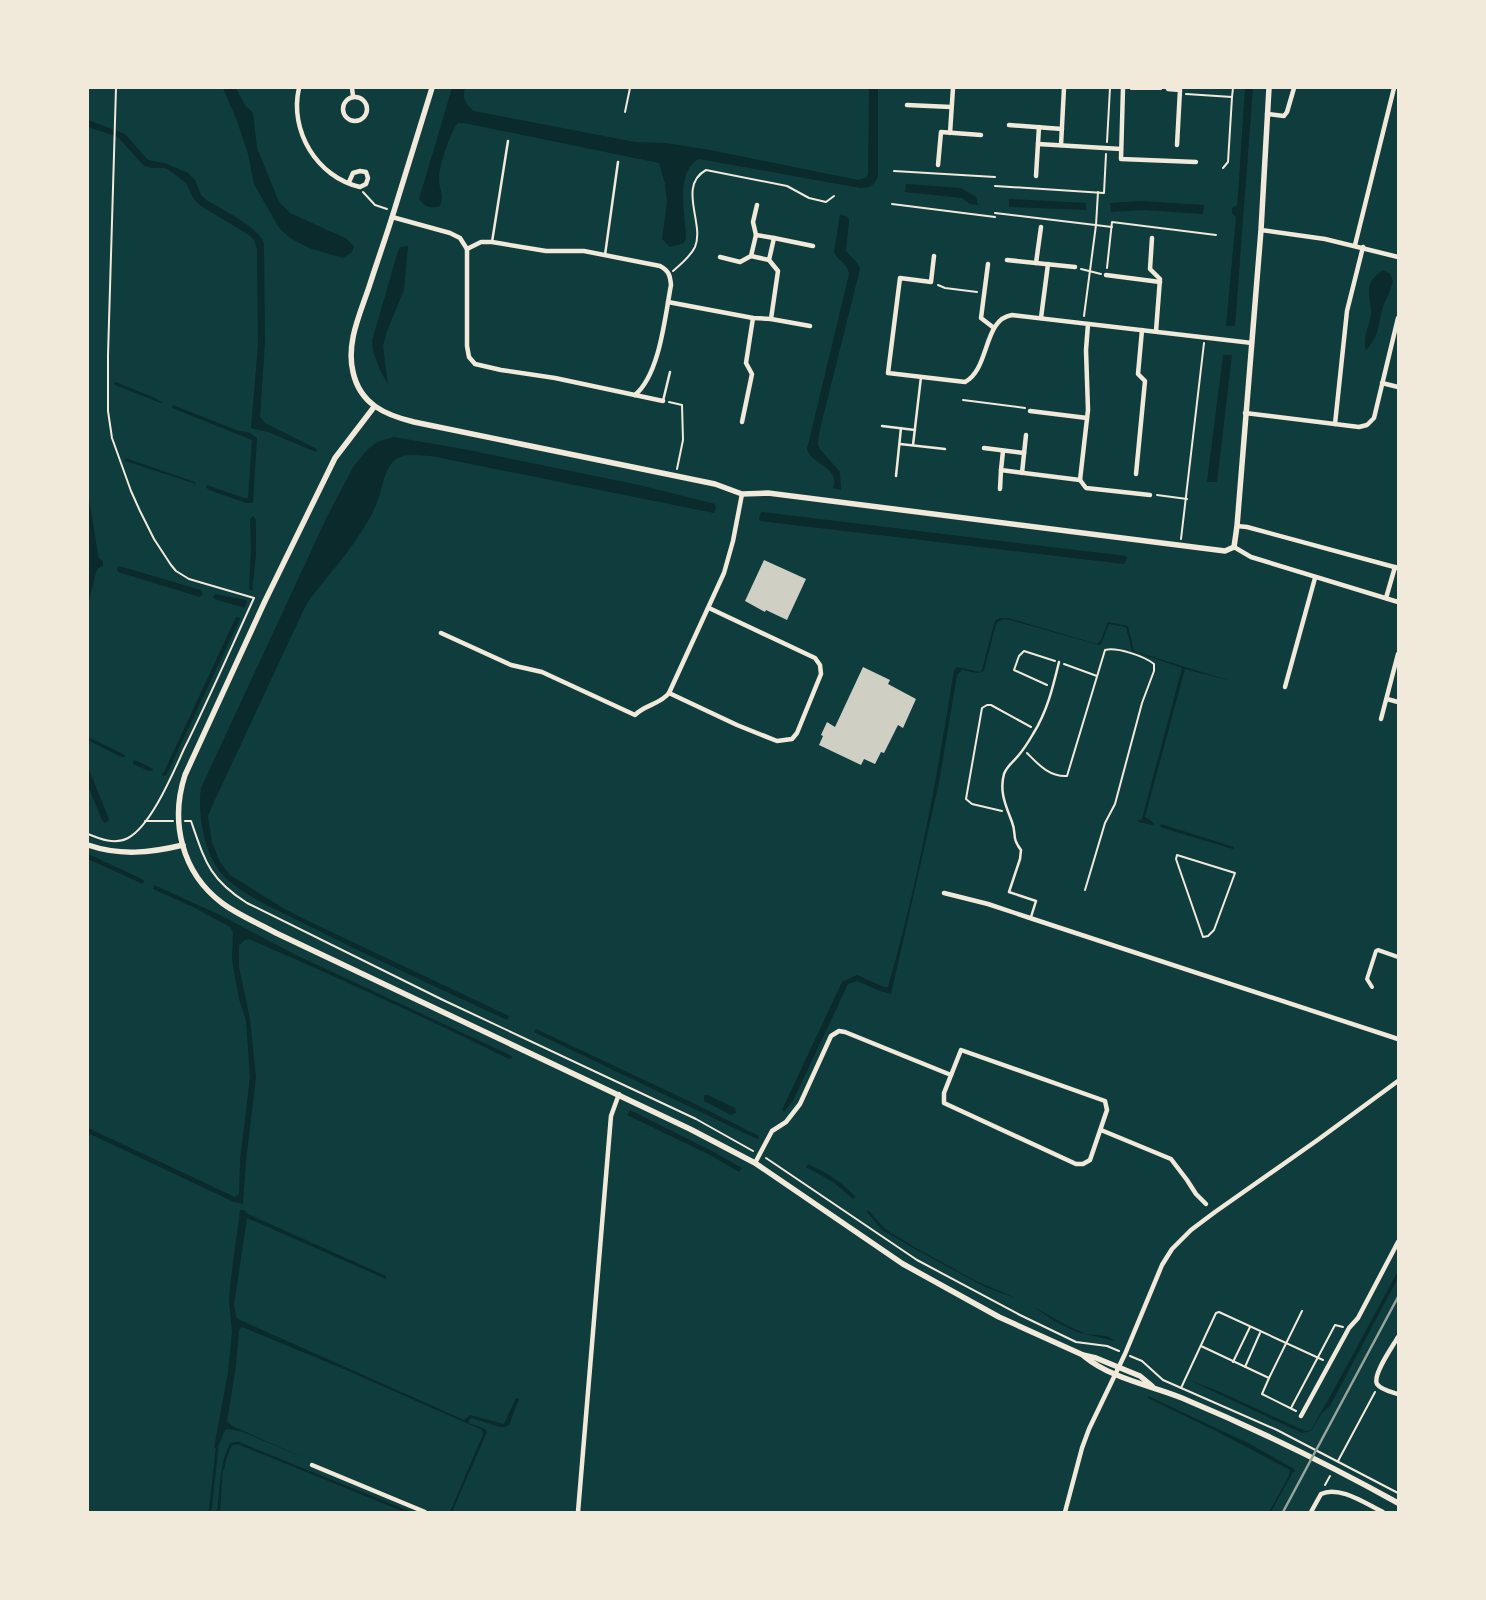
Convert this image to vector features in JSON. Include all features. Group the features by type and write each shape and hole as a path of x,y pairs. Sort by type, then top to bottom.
{"street":[{"path":"299,88 297,112 300,130 305,142 324,169 334,177 360,187 366,184 368,178 366,172 353,173 349,182"},
{"path":"352,88 353,96"},
{"path":"432,88 355,330 350,354 353,374 362,392 374,407 385,414 414,422 724,486 742,494 768,492 1219,551 1234,548 1251,557 1398,602"},
{"path":"950,133 953,88"},
{"path":"1062,146 1064,88"},
{"path":"1123,88 1120,159 1196,162"},
{"path":"1168,88 1180,90 1177,145"},
{"path":"1234,548 1261,230 1269,88"},
{"path":"1267,114 1284,116 1294,88"},
{"path":"1355,245 1394,88"},
{"path":"353,96 363,100 367,105 366,113 362,119 355,121 349,120 343,110 347,99 353,96"},
{"path":"907,105 951,107"},
{"path":"1009,125 1062,128"},
{"path":"1036,176 1039,127"},
{"path":"938,166 941,132 981,135"},
{"path":"1038,144 1121,149"},
{"path":"751,256 756,235 753,222 757,205"},
{"path":"393,214 450,233 460,238 466,248 467,346 469,357 475,364 555,378 663,401"},
{"path":"1036,263 1041,227"},
{"path":"1261,230 1326,238 1398,257"},
{"path":"756,235 812,246"},
{"path":"769,260 774,238"},
{"path":"1152,238 1150,269 1160,279 1156,331"},
{"path":"466,248 481,242 492,242 546,252 584,251 660,266 666,269 670,274 671,285 657,354 649,378 642,389 635,395"},
{"path":"1335,424 1348,311 1363,247"},
{"path":"720,257 740,262 751,256 769,260 778,272 771,319"},
{"path":"934,256 931,282 900,278 888,373 965,382 974,378 987,350 994,328 999,320 1005,316 1012,315 1252,342"},
{"path":"1007,260 1075,267"},
{"path":"988,264 980,318 994,328"},
{"path":"1041,318 1048,264"},
{"path":"1106,275 1160,282"},
{"path":"668,302 753,318 771,319 810,326"},
{"path":"742,422 752,374 746,363 753,318"},
{"path":"1245,413 1359,427 1367,425 1374,418 1398,318"},
{"path":"1086,324 1087,418 1080,480 1086,488 1150,495"},
{"path":"1136,474 1145,382 1138,374 1142,330"},
{"path":"1382,383 1398,387"},
{"path":"374,407 335,458 264,601 185,774 179,798 178,821 182,845 187,859 200,880 223,903 276,933 618,1094 755,1163 903,1264 999,1317 1083,1355 1096,1358 1117,1371 1143,1377 1152,1386 1267,1436 1398,1503"},
{"path":"1030,411 1087,418"},
{"path":"1022,473 1026,435"},
{"path":"984,448 1024,453"},
{"path":"1000,488 1003,451"},
{"path":"1001,470 1080,480"},
{"path":"440,633 511,665 542,672 635,715 669,693 709,608 729,559 742,494"},
{"path":"1237,526 1247,527 1397,567 1386,598"},
{"path":"1284,687 1315,578"},
{"path":"669,693 737,725 777,741 792,739 797,733 821,674 820,666 814,658 709,608"},
{"path":"1381,719 1398,654"},
{"path":"1387,699 1398,702"},
{"path":"88,846 108,851 139,853 158,851 182,845"},
{"path":"944,893 988,904 1398,1039"},
{"path":"1372,987 1367,979 1376,951 1398,957"},
{"path":"755,1163 772,1131 786,1122 800,1104 834,1032 844,1032 951,1074"},
{"path":"961,1050 1102,1098 1108,1105 1090,1160 1083,1164 1076,1164 947,1105 944,1103 944,1098 951,1074 961,1050"},
{"path":"1065,1512 1088,1429 1125,1354 1162,1265 1172,1249 1184,1236 1215,1212 1320,1139 1398,1081"},
{"path":"578,1512 611,1116 618,1094"},
{"path":"1101,1130 1171,1160 1196,1194 1206,1204"},
{"path":"1302,1415 1349,1328 1358,1318 1398,1242"},
{"path":"1398,1337 1377,1373 1376,1380 1378,1386 1398,1394"},
{"path":"312,1465 426,1512"},
{"path":"1311,1512 1321,1494 1332,1490 1343,1493 1383,1512"}],"lane":[{"path":"492,242 508,141"},
{"path":"605,255 618,162"},
{"path":"663,401 670,372"},
{"path":"913,445 922,377"},
{"path":"882,426 915,430"},
{"path":"896,476 902,428"},
{"path":"900,444 945,449"},
{"path":"1030,918 1036,901 1009,892 1020,860 1021,850 1016,844 1013,825 1006,810 1003,797 1004,775 1036,730 1046,709 1059,662"}],"path":[{"path":"88,834 107,840 126,839 136,832 145,821 165,790 254,598 189,579 176,571 154,539 140,511 112,438 108,411 108,355 116,88"},
{"path":"625,112 630,88"},
{"path":"995,186 1104,193 1110,88"},
{"path":"1123,88 1168,88"},
{"path":"1223,168 1228,162 1233,88"},
{"path":"1180,93 1232,96"},
{"path":"670,274 689,256 694,248 697,236 693,208 695,180 699,174 706,170 787,186 808,198 826,202 834,196"},
{"path":"894,171 995,177"},
{"path":"360,187 375,205 393,214"},
{"path":"1086,324 1098,192"},
{"path":"892,204 995,217"},
{"path":"995,213 1112,227"},
{"path":"1075,267 1090,273 1106,275"},
{"path":"931,282 945,288 983,293"},
{"path":"1180,545 1205,338"},
{"path":"963,400 1025,408 1030,411"},
{"path":"663,401 682,405 683,440 675,476"},
{"path":"1150,495 1187,499"},
{"path":"1023,749 1042,768 1050,773 1067,776 1105,650 1126,652 1152,662 1154,665 1115,804 1105,823 1085,890"},
{"path":"1053,688 1014,670 1019,656 1024,651 1097,676"},
{"path":"1006,810 999,811 974,805 966,799 982,708 986,705 991,705 1036,730"},
{"path":"145,821 191,820 203,855 215,878 230,892 247,903 434,996 696,1119 760,1155 917,1260 1020,1315 1076,1342 1106,1346 1142,1361 1163,1380 1196,1394"},
{"path":"1178,856 1235,873 1214,930 1208,936 1203,937 1176,859 1178,856"},
{"path":"1302,1311 1262,1394 1302,1415"},
{"path":"1181,1388 1216,1313 1219,1312 1330,1364"},
{"path":"1291,1408 1335,1325 1349,1328"},
{"path":"1234,1362 1250,1326"},
{"path":"1245,1367 1261,1332"},
{"path":"1201,1346 1269,1378"},
{"path":"1345,1448 1378,1386"}],"water":[{"path":"223,88 236,88 245,105 253,113 257,148 279,202 290,213 347,239 354,246 352,252 343,258 309,248 290,238 279,228 254,184 248,154"},
{"path":"452,88 465,88 465,101 474,111 635,142 666,143 710,150 858,180 867,177 868,173 869,88 878,88 878,176 872,185 860,188 699,159 691,165 686,174 684,184 686,238 684,243 670,247 662,239 667,203 665,184 659,163 458,123 449,141 439,174 442,195 440,206 426,206 419,199"},
{"path":"1245,88 1253,88 1235,326 1226,326 1236,217 1232,213 1232,208 1237,205"},
{"path":"88,120 125,134 148,160 165,163 188,173 195,180 201,195 205,199 248,225 261,238 264,244 265,342 260,417 265,423 317,449 316,452 268,432 251,428 258,345 257,249 254,240 249,235 201,206 193,198 186,183 169,170 144,166 118,137 88,127"},
{"path":"906,184 961,188 976,197 978,205 970,204 962,198 905,192"},
{"path":"1009,199 1086,203 1086,210 1009,207"},
{"path":"1141,201 1204,205 1203,214 1144,210 1111,212 1110,203"},
{"path":"840,214 848,217 849,221 846,251 860,269 819,433 818,444 819,448 840,472 841,490 833,488 833,475 814,459 807,449 849,274 847,268 834,252"},
{"path":"408,246 404,290 387,331 383,346 388,385 373,351 372,341 397,254 400,247"},
{"path":"1383,270 1390,274 1393,281 1384,304 1377,333 1366,350 1365,337 1371,315 1369,288 1372,280"},
{"path":"1223,355 1232,355 1217,482 1207,482"},
{"path":"115,382 153,397 163,403 115,385"},
{"path":"173,405 239,431 248,432 257,438 253,503 246,503 209,490 206,487 207,485 248,498 252,440 172,408"},
{"path":"394,437 639,485 715,504 716,508 714,513 431,456 412,455 398,458 388,470 377,503 363,529 304,609 208,816 212,842 220,862 230,875 283,908 509,1016 507,1020 274,909 239,889 216,866 207,845 201,822 201,788 325,521 353,467 367,450 377,442"},
{"path":"125,458 195,482 196,484 125,461"},
{"path":"88,493 98,554 99,558 103,561 103,566 97,569 88,605 89,573"},
{"path":"761,512 1126,556 1127,558 1124,564 760,521"},
{"path":"253,516 256,520 256,556 252,591 249,589 250,519"},
{"path":"119,566 201,590 203,594 200,597 118,572 117,568"},
{"path":"215,594 246,600 245,608 214,599"},
{"path":"236,617 240,619 166,776 161,775 164,772"},
{"path":"1000,618 1008,618 1097,644 1101,640 1108,622 1128,626 1134,651 1231,681 1185,669 1145,817 1154,823 1153,825 1138,822 1138,820 1142,819 1182,668 1132,651 1126,627 1109,624 1099,645 1010,620 998,622 984,671 978,673 962,670 957,675 939,783 891,994 857,981 848,984 793,1101 784,1112 782,1110 842,982 857,975 888,987 909,909 926,830 954,670 957,667 980,672 982,670 994,624"},
{"path":"88,737 125,755 125,757 121,757 88,740"},
{"path":"134,760 152,768 153,771 133,764"},
{"path":"88,767 109,819 105,823 88,786"},
{"path":"1161,824 1234,848 1166,829 1160,827"},
{"path":"88,854 144,880 143,884 88,859"},
{"path":"154,885 220,915 294,954 512,1056 512,1058 509,1059 249,939 239,945 239,967 250,1019 256,1077 243,1204 234,1202 88,1133 88,1128 235,1197 239,1194 240,1161 250,1077 246,1020 239,999 232,960 233,932 230,927 193,907 153,889"},
{"path":"536,1029 693,1103 759,1136 759,1138 757,1139 534,1032"},
{"path":"704,1095 708,1095 735,1108 736,1113 731,1115 704,1101"},
{"path":"630,1110 742,1168 739,1172 710,1155 627,1115"},
{"path":"808,1164 834,1178 856,1197 853,1199 833,1182 806,1167"},
{"path":"240,1210 244,1210 248,1214 386,1276 386,1279 247,1218 234,1305 236,1317 240,1320 464,1420 470,1415 504,1424 516,1398 519,1399 509,1425 505,1427 499,1427 472,1418 469,1420 469,1423 485,1429 487,1432 452,1512 450,1512 483,1434 482,1430 346,1370 242,1327 239,1330 236,1366 227,1421 232,1426 307,1459 243,1432 228,1429 225,1430 217,1449 214,1448 228,1372 232,1332 229,1301 230,1286"},
{"path":"868,1210 885,1229 916,1248 976,1281 1018,1299 985,1287 882,1230 867,1212"},
{"path":"1398,1271 1398,1278 1330,1406 1322,1413 1311,1431 1302,1433 1189,1380 1218,1391 1305,1431 1311,1430"},
{"path":"1034,1307 1086,1334 1107,1336 1115,1341 1077,1332 1054,1321"},
{"path":"1148,1396 1250,1444 1294,1469 1295,1472 1293,1472 1271,1512 1269,1512 1289,1476 1290,1470 1148,1398"},
{"path":"223,1467 220,1512 217,1512 221,1473"}],"building":[{"path":"764,560 806,579 787,620 766,610 765,612 745,601"},
{"path":"863,667 890,680 888,684 916,699 903,728 898,725 884,753 881,752 875,764 864,759 861,765 819,745 827,722 835,727"}],"waterway":[{"path":"223,1469 231,1444 238,1443 408,1512"},
{"path":"210,1512 217,1449"}],"railway":[{"path":"1283,1512 1398,1297"}]}
